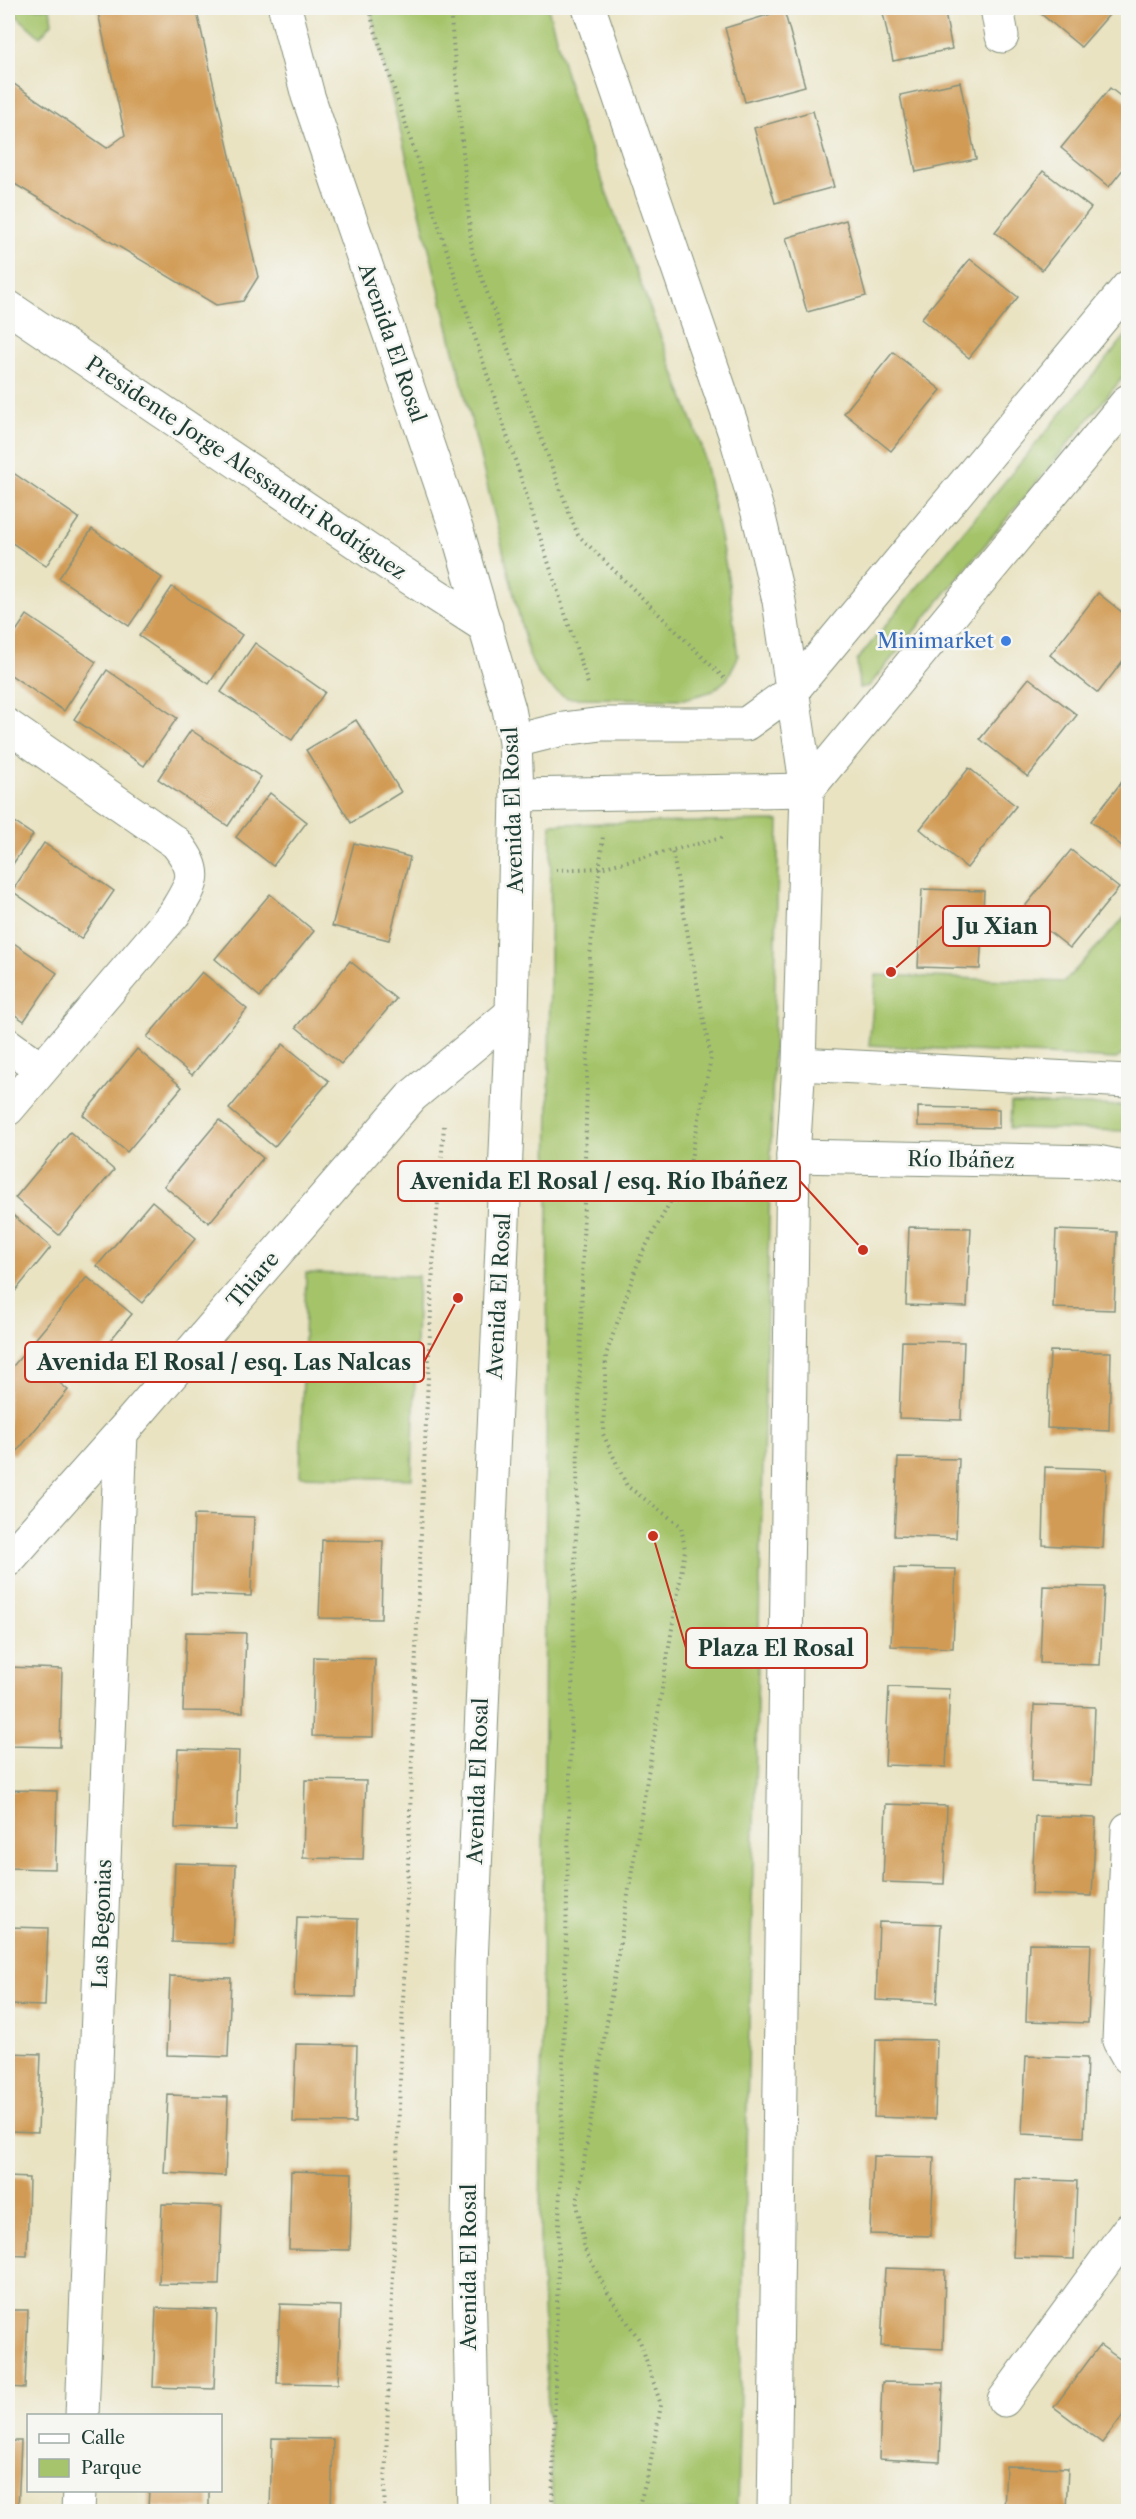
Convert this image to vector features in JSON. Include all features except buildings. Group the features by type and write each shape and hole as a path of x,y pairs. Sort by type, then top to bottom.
{"street":[{"name":"Avenida El Rosal","path":"285,8 308,96 326,151 459,537 509,709 515,741 517,872 512,1013 471,1964 468,2232 474,2511"},
{"path":"589,8 736,437 758,513 778,601 807,790 799,1064 793,1156 774,2511"},
{"path":"515,741 563,729 602,724 746,724 793,690 1128,287"},
{"name":"Presidente Jorge Alessandri Rodríguez","path":"8,308 486,627"},
{"path":"517,795 807,790 1128,402"},
{"path":"8,726 176,843 190,861 192,885 174,914 8,1109"},
{"name":"Thiare","path":"8,1560 121,1433 412,1096 512,1013"},
{"path":"8,1046 42,1069"},
{"path":"799,1064 1128,1081"},
{"name":"Río Ibáñez","path":"793,1156 1097,1162 1128,1168"},
{"name":"Las Begonias","path":"82,2414 121,1433"},
{"path":"1128,1829 1119,2041 1128,2057"},
{"path":"1004,2400 1128,2230"},
{"path":"78,2511 79,2492"}],"path":[{"path":"450,8 472,252 573,523 578,535 734,688 746,724"},
{"path":"517,872 600,868 735,834"},
{"path":"637,2511 649,2471 661,2405 640,2341 608,2293 585,2250 577,2203 685,1550 681,1526 627,1486 603,1434 606,1355 640,1257 689,1168 711,1058 672,850"},
{"path":"384,2511 433,1265 448,1065"}],"green space":[{"path":"8,8 50,8 52,23 40,37"},
{"path":"370,8 548,8 576,111 702,447 728,577 738,657 727,679 713,691 685,699 568,698 548,685 535,667 528,652"},
{"path":"1128,333 1128,371 869,686 859,688 857,660"},
{"path":"779,821 737,2511 553,2511 540,2248 551,824"},
{"path":"1128,914 1128,1051 1116,1059 869,1045 876,975 1064,982"},
{"path":"1011,1103 1128,1106 1128,1131 1010,1128"},
{"path":"306,1273 418,1276 412,1479 300,1476"}],"place":[{"name":"Minimarket","path":"1006,641"},
{"name":"Ju Xian","path":"891,972"},
{"name":"Avenida El Rosal / esq. Río Ibáñez","path":"863,1250"},
{"name":"Avenida El Rosal / esq. Las Nalcas","path":"458,1298"},
{"name":"Plaza El Rosal","path":"653,1536"}]}
